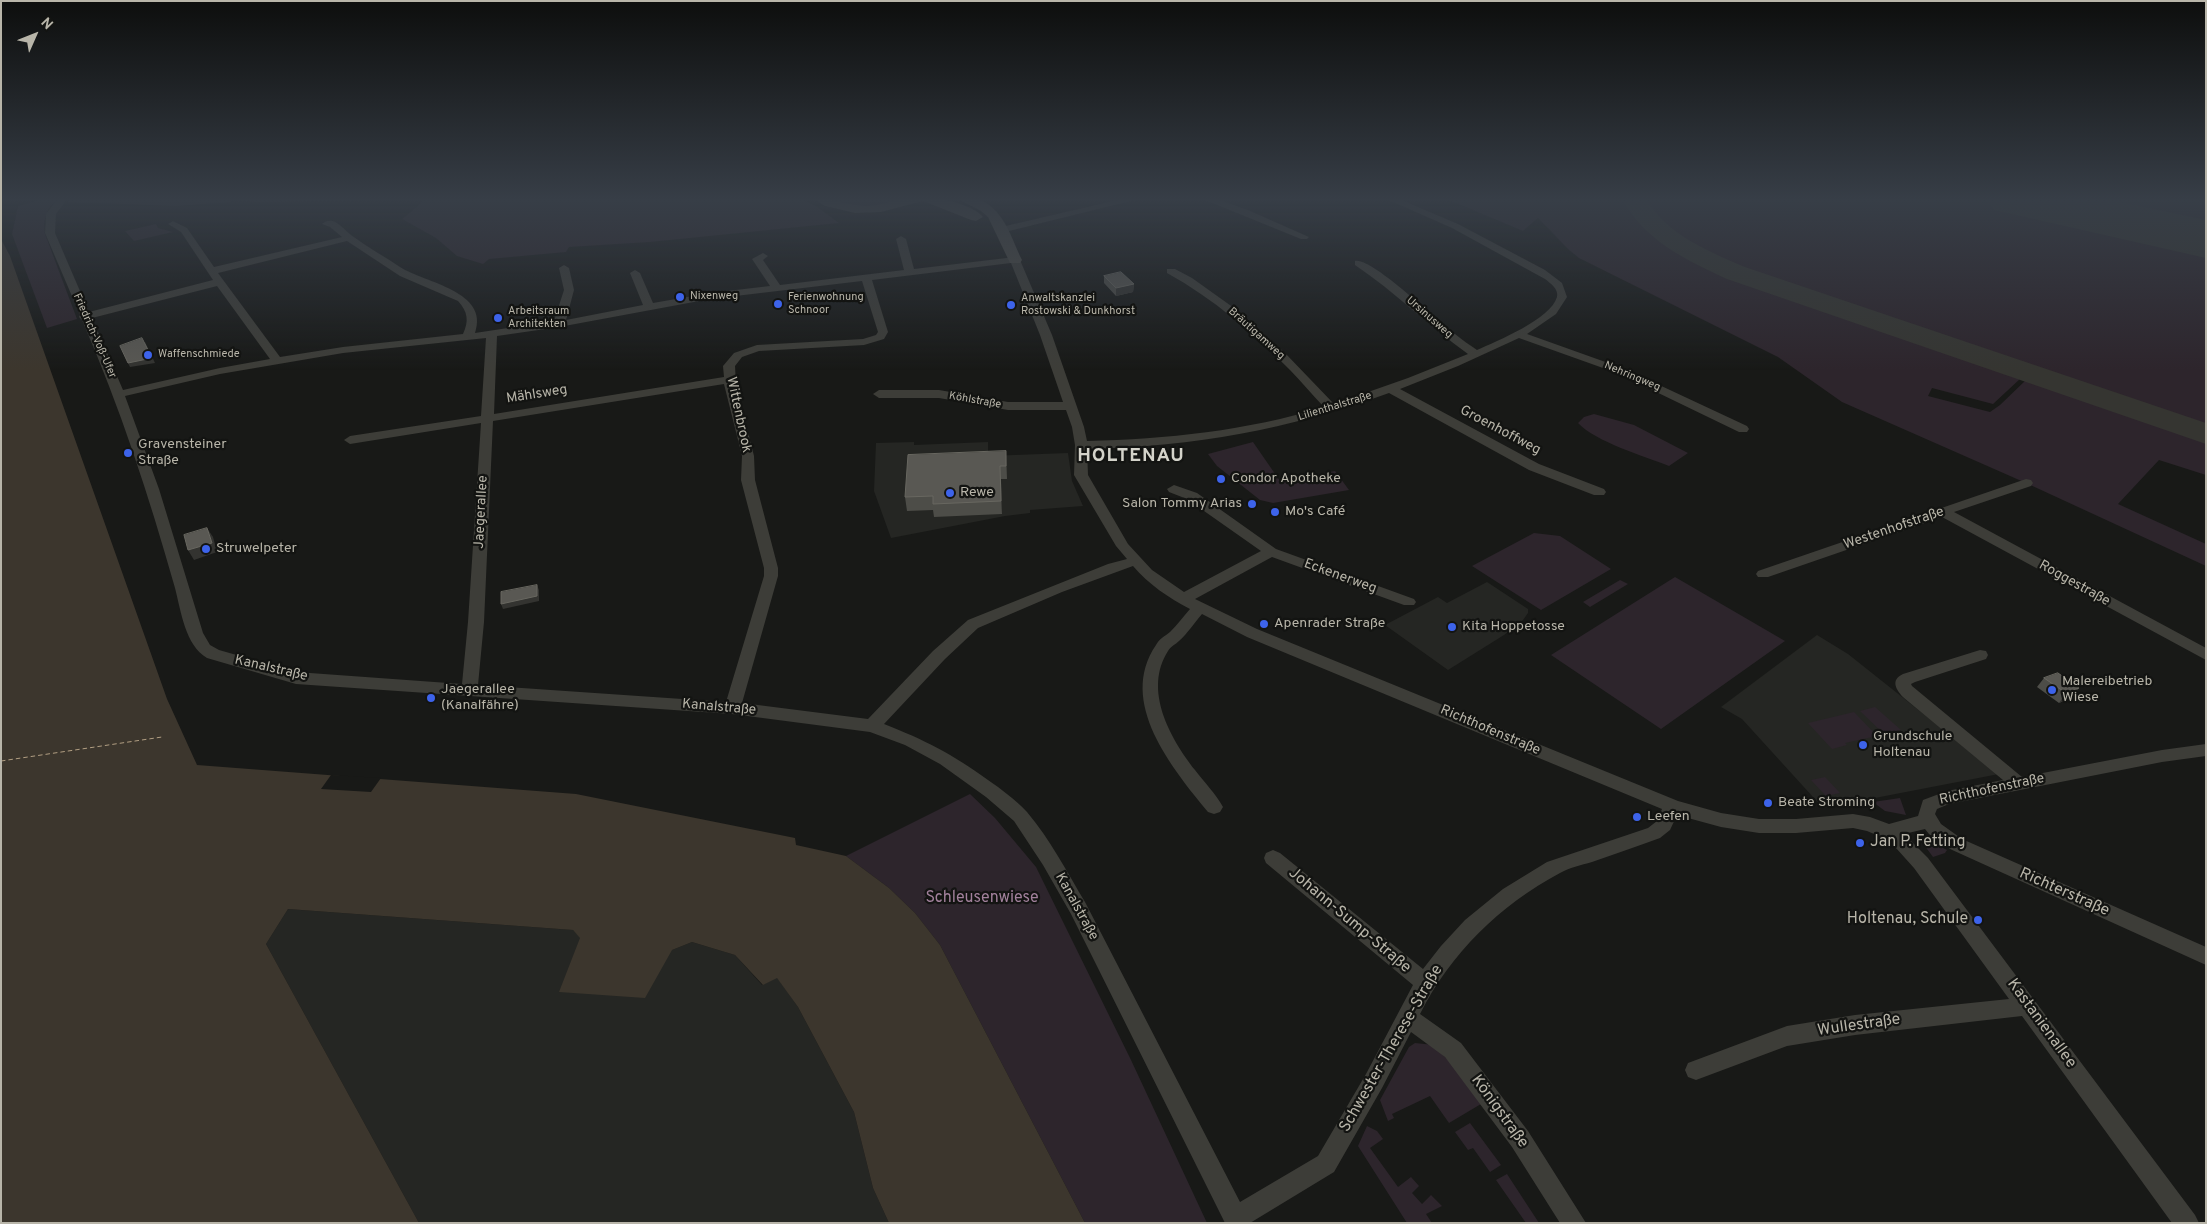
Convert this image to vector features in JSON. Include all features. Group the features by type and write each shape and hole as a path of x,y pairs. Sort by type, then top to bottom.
{"street":[{"name":"Friedrich-Voß-Ufer","path":"59,255 84,317 119,394"},
{"path":"201,255 277,361"},
{"path":"212,272 280,255"},
{"path":"375,255 404,274 462,299 470,306 474,316 472,328 468,336"},
{"path":"905,255 910,272"},
{"name":"Richthofenstraße","path":"1012,255 1046,335 1078,428 1081,445 1081,475 1124,546 1136,561 1162,585 1199,608 1252,633 1672,806 1721,822 1740,825 1796,826 1854,821 1874,824 1889,831 1928,821 1927,809 1929,805 1935,802 2153,758 2206,750"},
{"name":"Lilienthalstraße","path":"1081,445 1159,442 1220,435 1298,418 1391,389 1476,354 1518,334 1553,313 1560,305 1562,297 1560,288 1554,280 1511,255"},
{"path":"762,256 757,259 776,287"},
{"path":"119,394 277,361 343,350 492,334 559,324 650,306 776,287 1014,260"},
{"name":"Ursinusweg","path":"1359,263 1391,285 1450,336 1476,354"},
{"path":"559,324 569,290 564,268"},
{"name":"Bräutigamweg","path":"1171,271 1193,282 1242,319 1288,362 1332,408"},
{"path":"635,274 650,306"},
{"name":"Wittenbrook","path":"732,708 756,632 772,568 748,480 748,456 728,370 731,361 743,352 752,349 864,342 880,337 883,332 866,277"},
{"path":"84,317 219,282"},
{"name":"Jaegerallee","path":"469,690 476,622 492,334"},
{"name":"Nehringweg","path":"1518,334 1621,371 1743,429"},
{"name":"Mählsweg","path":"350,440 730,380"},
{"name":"Groenhoffweg","path":"1391,389 1534,467 1600,492"},
{"name":"Kanalstraße","path":"119,394 139,452 150,477 196,633 204,649 213,654 296,678 732,708 872,726 911,741 946,759 992,792 1020,816 1050,860 1078,908 1237,1220"},
{"name":"Köhlstraße","path":"879,394 939,394 1008,406 1071,406"},
{"name":"Westenhofstraße","path":"1763,574 2026,483"},
{"name":"Eckenerweg","path":"1174,489 1192,496 1271,552 1409,602"},
{"name":"Roggestraße","path":"1943,512 2206,655"},
{"path":"1183,599 1271,552"},
{"path":"872,726 939,655 973,624 1057,588 1113,567 1136,561"},
{"path":"1199,608 1175,636 1162,647 1151,677 1150,696 1153,714 1160,728 1198,787 1214,807"},
{"path":"1980,655 1909,678 1903,681 1903,685 1910,694 2019,784"},
{"name":"Schwester-Therese-Straße","path":"1237,1220 1326,1164 1374,1081 1425,984 1448,952 1472,926 1510,895 1554,867 1654,833 1664,825 1672,806"},
{"name":"Richterstraße","path":"1928,821 1943,836 1964,848 2206,956"},
{"name":"Kastanienallee","path":"1889,831 1902,841 1921,863 2187,1223"},
{"name":"Johann-Sump-Straße","path":"1273,858 1425,984"},
{"name":"Wullestraße","path":"1696,1070 1787,1036 1854,1025 2028,1006"},
{"name":"Königstraße","path":"1407,1017 1453,1050 1520,1139 1574,1223"}],"shaded area":[{"path":"1,255 10,256 167,699 197,765 576,794 795,838 796,845 846,856 889,888 915,913 940,945 1085,1223 889,1223 873,1188 854,1112 798,1007 777,978 763,985 735,955 692,942 672,950 645,998 559,992 580,938 573,930 288,909 266,944 419,1223 1,1223"},
{"path":"914,442 914,445 988,442 988,456 1068,453 1072,481 1083,506 1030,510 1030,513 891,538 874,491 876,443"},
{"name":"Kita Hoppetosse","path":"1487,582 1528,609 1528,613 1523,620 1504,635 1448,670 1385,625 1438,597 1447,603"},
{"name":"Grundschule Holtenau","path":"1817,635 1848,654 1999,774 1823,808 1742,719 1721,707"},
{"path":"288,909 573,930 580,937 672,950 692,942 735,955 762,985 777,977 798,1007 854,1112 873,1188 889,1223 419,1223 266,944"}],"green space":[{"path":"20,255 53,255 77,319 47,328"},
{"path":"532,255 489,259 483,264 457,256"},
{"path":"1575,255 1690,255 1740,279 2017,375 2021,378 1993,404 1932,388 1928,396 1990,412 2026,380 2031,380 2206,439 2206,475 2159,460 2118,504 2206,544 2206,566 2026,483 1842,402 1778,357"},
{"path":"1708,255 2206,255 2206,428 1759,277"},
{"path":"1594,414 1634,425 1688,453 1669,466 1621,448 1596,436 1578,423 1584,417"},
{"path":"1253,442 1280,481 1335,471 1349,490 1273,503 1260,500 1217,466 1208,454"},
{"path":"1534,533 1560,536 1611,569 1541,610 1472,566"},
{"path":"1675,577 1785,641 1661,729 1551,655"},
{"path":"1620,580 1628,584 1590,607 1583,602"},
{"path":"1875,707 1901,730 1884,734 1860,711"},
{"path":"1854,712 1877,736 1845,743 1847,745 1832,749 1808,723"},
{"path":"1825,777 1840,793 1826,796 1811,780"},
{"name":"Schleusenwiese","path":"970,794 995,818 1036,867 1131,1060 1207,1223 1085,1223 940,945 915,913 889,888 846,856"},
{"path":"1900,798 1906,815 1885,811 1873,802"},
{"path":"1922,832 1935,844 1947,850 1945,853 1933,857 1916,834"},
{"path":"1415,1043 1434,1045 1486,1101 1449,1123 1430,1096 1392,1114 1394,1118 1388,1121 1380,1100 1409,1047"},
{"path":"1470,1123 1501,1165 1490,1172 1473,1148 1468,1150 1455,1132"},
{"path":"1367,1126 1377,1131 1383,1139 1370,1148 1398,1187 1411,1177 1419,1186 1412,1193 1422,1204 1431,1195 1442,1206 1426,1214 1432,1223 1407,1223 1358,1146"},
{"path":"1507,1174 1539,1223 1526,1223 1496,1180"}],"pier":[{"path":"331,775 381,778 371,792 321,789"}],"building":[{"path":"1121,272 1134,284 1116,288 1104,276"},
{"path":"142,338 152,358 128,363 120,346"},
{"name":"Rewe","path":"1006,451 1006,466 1000,466 1001,501 933,504 933,496 905,497 908,455"},
{"path":"207,528 212,543 188,550 184,535"},
{"path":"537,585 537,596 501,604 501,592"},
{"path":"2058,673 2079,688 2066,693 2044,678"}],"ferry route":[{"path":"1,761 162,737"}],"taxiway":[{"path":"1700,255 1736,273 2206,434"}],"place":[{"name":"Nixenweg","path":"680,297"},
{"name":"Ferienwohnung Schnoor","path":"778,304"},
{"name":"Anwaltskanzlei Rostowski & Dunkhorst","path":"1011,305"},
{"name":"Arbeitsraum Architekten","path":"498,318"},
{"name":"Waffenschmiede","path":"148,355"},
{"name":"Gravensteiner Straße","path":"128,453"},
{"name":"Condor Apotheke","path":"1221,479"},
{"name":"Rewe","path":"950,493"},
{"name":"Salon Tommy Arias","path":"1252,504"},
{"name":"Mo's Café","path":"1275,512"},
{"name":"Struwelpeter","path":"206,549"},
{"name":"Apenrader Straße","path":"1264,624"},
{"name":"Kita Hoppetosse","path":"1452,627"},
{"name":"Malereibetrieb Wiese","path":"2052,690"},
{"name":"Jaegerallee (Kanalfähre)","path":"431,698"},
{"name":"Grundschule Holtenau","path":"1863,745"},
{"name":"Beate Stroming","path":"1768,803"},
{"name":"Leefen","path":"1637,817"},
{"name":"Jan P. Fetting","path":"1860,843"},
{"name":"Holtenau, Schule","path":"1978,920"}],"district":[{"name":"HOLTENAU","path":"1131,457"}]}
